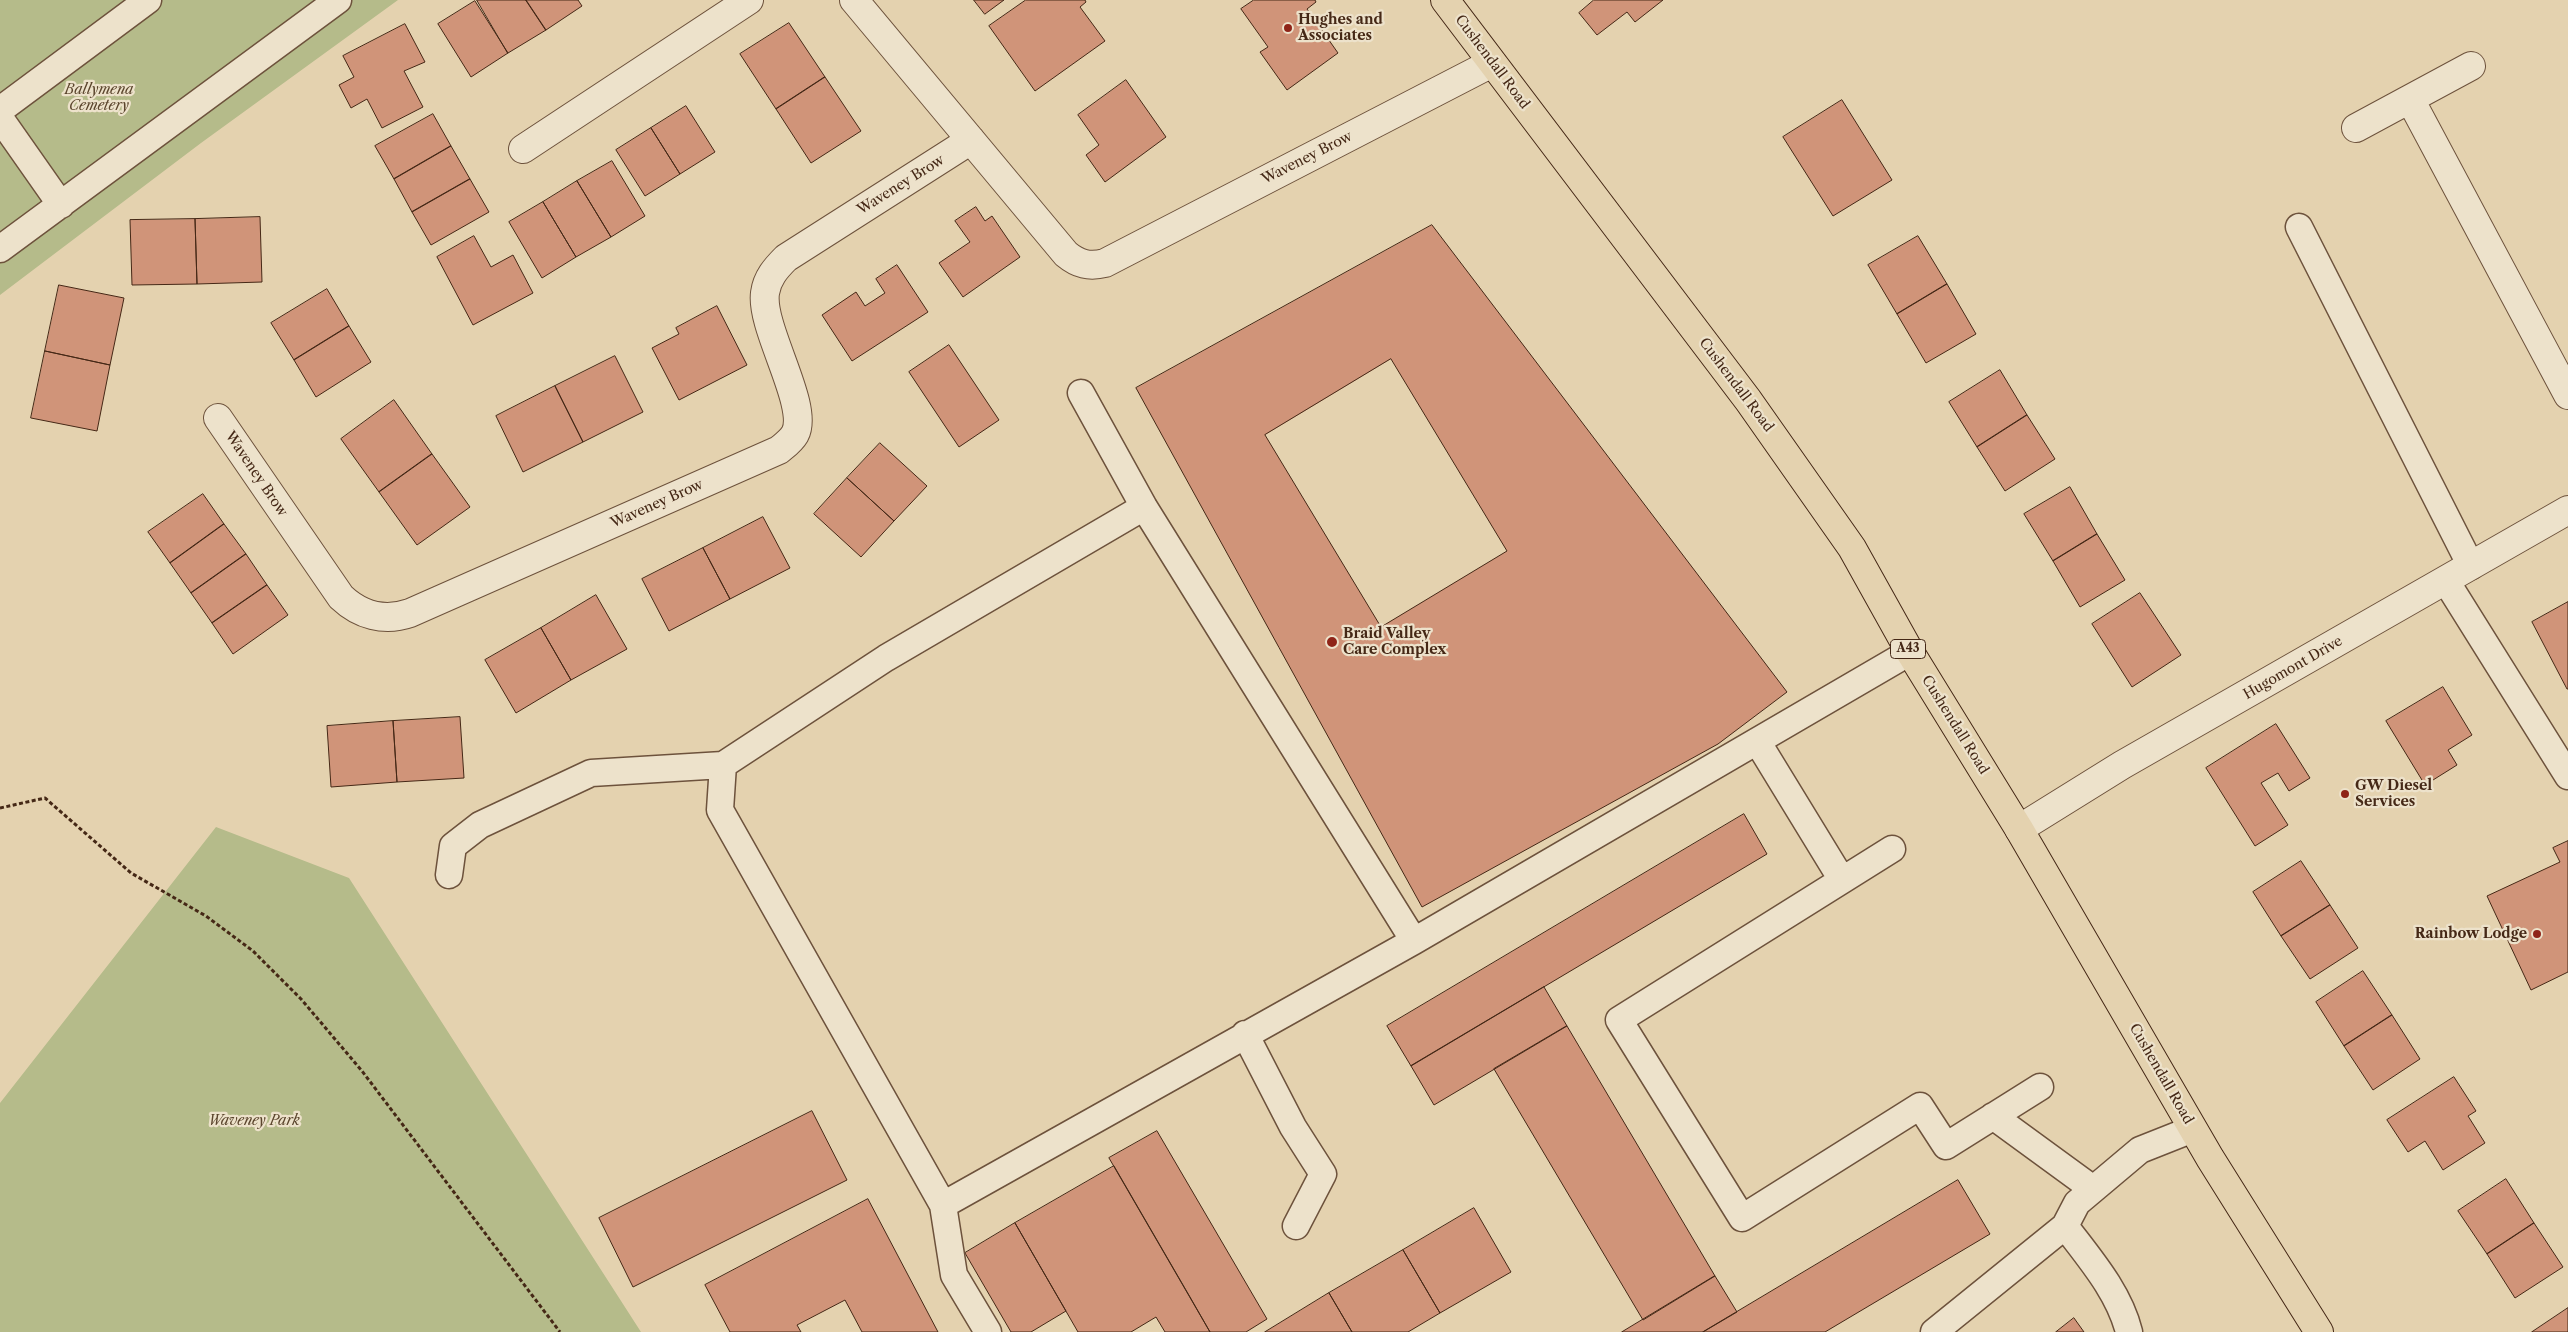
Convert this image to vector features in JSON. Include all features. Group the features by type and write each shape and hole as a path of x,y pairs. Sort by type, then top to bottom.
{"main road":[{"name":"Cushendall Road","path":"1445,0 1754,408 1852,548 1910,652 2019,829 2193,1129 2319,1332"}],"street":[{"path":"523,149 749,0"},
{"name":"Waveney Brow","path":"854,0 1066,254 1081,264 1097,265 1492,63"},
{"path":"2356,128 2471,66"},
{"path":"2410,99 2568,395"},
{"name":"Waveney Brow","path":"218,418 341,597 358,610 372,615 387,617 410,613 779,450 790,442 797,426 796,408 765,307 767,285 773,272 786,258 971,140"},
{"name":"Hugomont Drive","path":"2019,829 2122,765 2568,510"}],"lane":[{"path":"0,110 148,0"},
{"path":"0,248 338,0"},
{"path":"0,118 61,205"},
{"path":"2299,227 2471,566"},
{"path":"1081,393 1144,507 1414,941"},
{"path":"449,875 453,846 480,825 591,774 723,764 886,658 1144,507"},
{"path":"2446,581 2568,776"},
{"path":"943,1205 1245,1034 1414,941 1910,652"},
{"path":"1757,741 1842,880"},
{"path":"723,764 720,810 943,1205 954,1275 988,1332"},
{"path":"1892,849 1619,1020 1742,1218 1920,1106 1946,1146 2040,1087"},
{"path":"1245,1034 1292,1127 1323,1174 1296,1226"},
{"path":"1993,1116 2093,1189"},
{"path":"1934,1332 2065,1226 2077,1203 2140,1150 2193,1129"},
{"path":"2065,1226 2100,1272 2126,1318 2129,1332"}],"path":[{"path":"0,808 45,798 132,873 206,916 253,951 301,999 362,1072 560,1332"}],"green space":[{"name":"Ballymena Cemetery","path":"0,0 398,0 201,143 0,295"},
{"name":"Waveney Park","path":"216,827 349,878 641,1332 0,1332 0,1103"}],"building":[{"path":"477,0 526,0 546,30 508,53"},
{"path":"526,0 578,0 582,6 546,30"},
{"path":"974,0 1004,0 985,14"},
{"path":"1026,0 1085,0 1086,2 1080,7 1105,41 1035,91 989,26"},
{"name":"Hughes and Associates","path":"1254,0 1315,0 1316,2 1307,9 1338,53 1287,90 1260,52 1268,47 1241,9"},
{"path":"1594,0 1663,0 1635,22 1627,12 1597,35 1579,13"},
{"path":"475,1 508,53 471,77 438,24"},
{"path":"789,23 825,77 776,109 740,54"},
{"path":"405,24 425,62 404,71 423,107 382,128 367,99 351,108 339,85 354,77 343,56"},
{"path":"825,77 861,131 811,163 776,109"},
{"path":"1126,80 1166,137 1105,182 1086,155 1099,145 1078,115"},
{"path":"1842,100 1892,180 1833,216 1783,137"},
{"path":"686,106 715,152 680,174 651,128"},
{"path":"433,114 451,146 394,179 375,146"},
{"path":"651,128 680,174 645,196 616,150"},
{"path":"451,146 470,179 412,212 394,179"},
{"path":"612,161 645,216 611,237 577,181"},
{"path":"470,179 489,212 431,245 412,212"},
{"path":"577,181 611,237 576,257 543,202"},
{"path":"543,202 576,257 542,278 509,222"},
{"path":"976,207 985,221 992,216 1020,257 963,297 939,263 970,242 955,221"},
{"path":"260,217 262,282 197,284 195,219"},
{"path":"195,219 197,284 132,285 130,220"},
{"path":"1432,225 1787,692 1718,744 1422,907 1136,388","holes":["1391,359 1507,551 1381,627 1265,435"]},
{"path":"474,236 491,267 513,255 533,293 473,325 437,257"},
{"path":"1918,236 1947,284 1897,314 1868,265"},
{"path":"897,265 928,312 852,361 822,315 856,292 865,306 885,293 876,279"},
{"path":"1947,284 1976,334 1926,363 1897,314"},
{"path":"59,285 124,298 110,365 45,351"},
{"path":"327,289 349,326 294,360 271,323"},
{"path":"717,306 747,365 679,400 652,348 679,334 676,328"},
{"path":"349,326 371,362 316,397 294,360"},
{"path":"949,345 999,420 959,447 909,372"},
{"path":"45,351 110,365 97,431 31,418"},
{"path":"615,356 643,412 583,442 555,386"},
{"path":"2000,370 2027,415 1977,447 1949,402"},
{"path":"555,386 583,442 523,472 496,416"},
{"path":"394,400 432,454 379,492 341,439"},
{"path":"2027,415 2055,459 2005,491 1977,447"},
{"path":"880,443 927,486 894,521 847,478"},
{"path":"432,454 470,507 417,545 379,492"},
{"path":"847,478 894,521 861,557 814,514"},
{"path":"2070,487 2097,534 2053,561 2024,514"},
{"path":"203,494 224,524 170,563 148,532"},
{"path":"763,517 790,568 730,599 703,548"},
{"path":"224,524 246,554 191,593 170,563"},
{"path":"2097,534 2125,580 2080,607 2053,561"},
{"path":"703,548 730,599 669,631 642,579"},
{"path":"246,554 267,585 212,623 191,593"},
{"path":"267,585 288,615 233,654 212,623"},
{"path":"2140,593 2181,655 2132,687 2092,624"},
{"path":"596,595 627,649 571,680 541,628"},
{"path":"2568,602 2568,689 2567,689 2532,622"},
{"path":"541,628 571,680 516,713 485,660"},
{"path":"2443,687 2472,735 2448,750 2457,765 2425,785 2386,721"},
{"path":"460,717 464,778 397,782 393,721"},
{"path":"393,721 397,782 331,787 327,726"},
{"path":"2276,724 2310,778 2289,791 2278,773 2261,783 2288,825 2255,846 2206,768"},
{"path":"1744,814 1767,854 1411,1066 1387,1026"},
{"name":"Rainbow Lodge","path":"2568,841 2568,972 2531,990 2487,896 2560,862 2553,848"},
{"path":"2301,861 2330,905 2281,936 2253,892"},
{"path":"2330,905 2358,948 2310,979 2281,936"},
{"path":"2363,971 2392,1015 2344,1046 2316,1002"},
{"path":"1544,987 1567,1026 1434,1105 1411,1066"},
{"path":"2392,1015 2420,1059 2373,1090 2344,1046"},
{"path":"1567,1026 1715,1276 1643,1320 1494,1069"},
{"path":"2454,1077 2476,1111 2468,1116 2485,1143 2443,1170 2425,1141 2408,1152 2387,1120"},
{"path":"812,1111 847,1180 633,1287 599,1218"},
{"path":"1157,1131 1267,1319 1246,1332 1210,1332 1109,1158"},
{"path":"1114,1166 1210,1332 1165,1332 1156,1317 1131,1332 1078,1332 1015,1223"},
{"path":"2506,1179 2534,1223 2487,1254 2458,1211"},
{"path":"1958,1180 1990,1234 1825,1332 1703,1332"},
{"path":"868,1199 938,1332 862,1332 845,1300 797,1325 801,1332 730,1332 705,1285"},
{"path":"1474,1208 1511,1272 1440,1313 1403,1250"},
{"path":"1015,1223 1066,1311 1031,1332 1011,1332 965,1253"},
{"path":"2534,1223 2563,1267 2515,1298 2487,1254"},
{"path":"1403,1250 1440,1313 1408,1332 1352,1332 1329,1293"},
{"path":"1715,1276 1737,1312 1703,1332 1622,1332"},
{"path":"1329,1293 1352,1332 1265,1332"},
{"path":"2568,1308 2568,1332 2532,1332"},
{"path":"2074,1318 2084,1332 2056,1332"}],"place":[{"name":"Hughes and Associates","path":"1288,28"},
{"name":"Braid Valley Care Complex","path":"1332,642"},
{"name":"GW Diesel Services","path":"2345,794"},
{"name":"Rainbow Lodge","path":"2537,934"}]}
